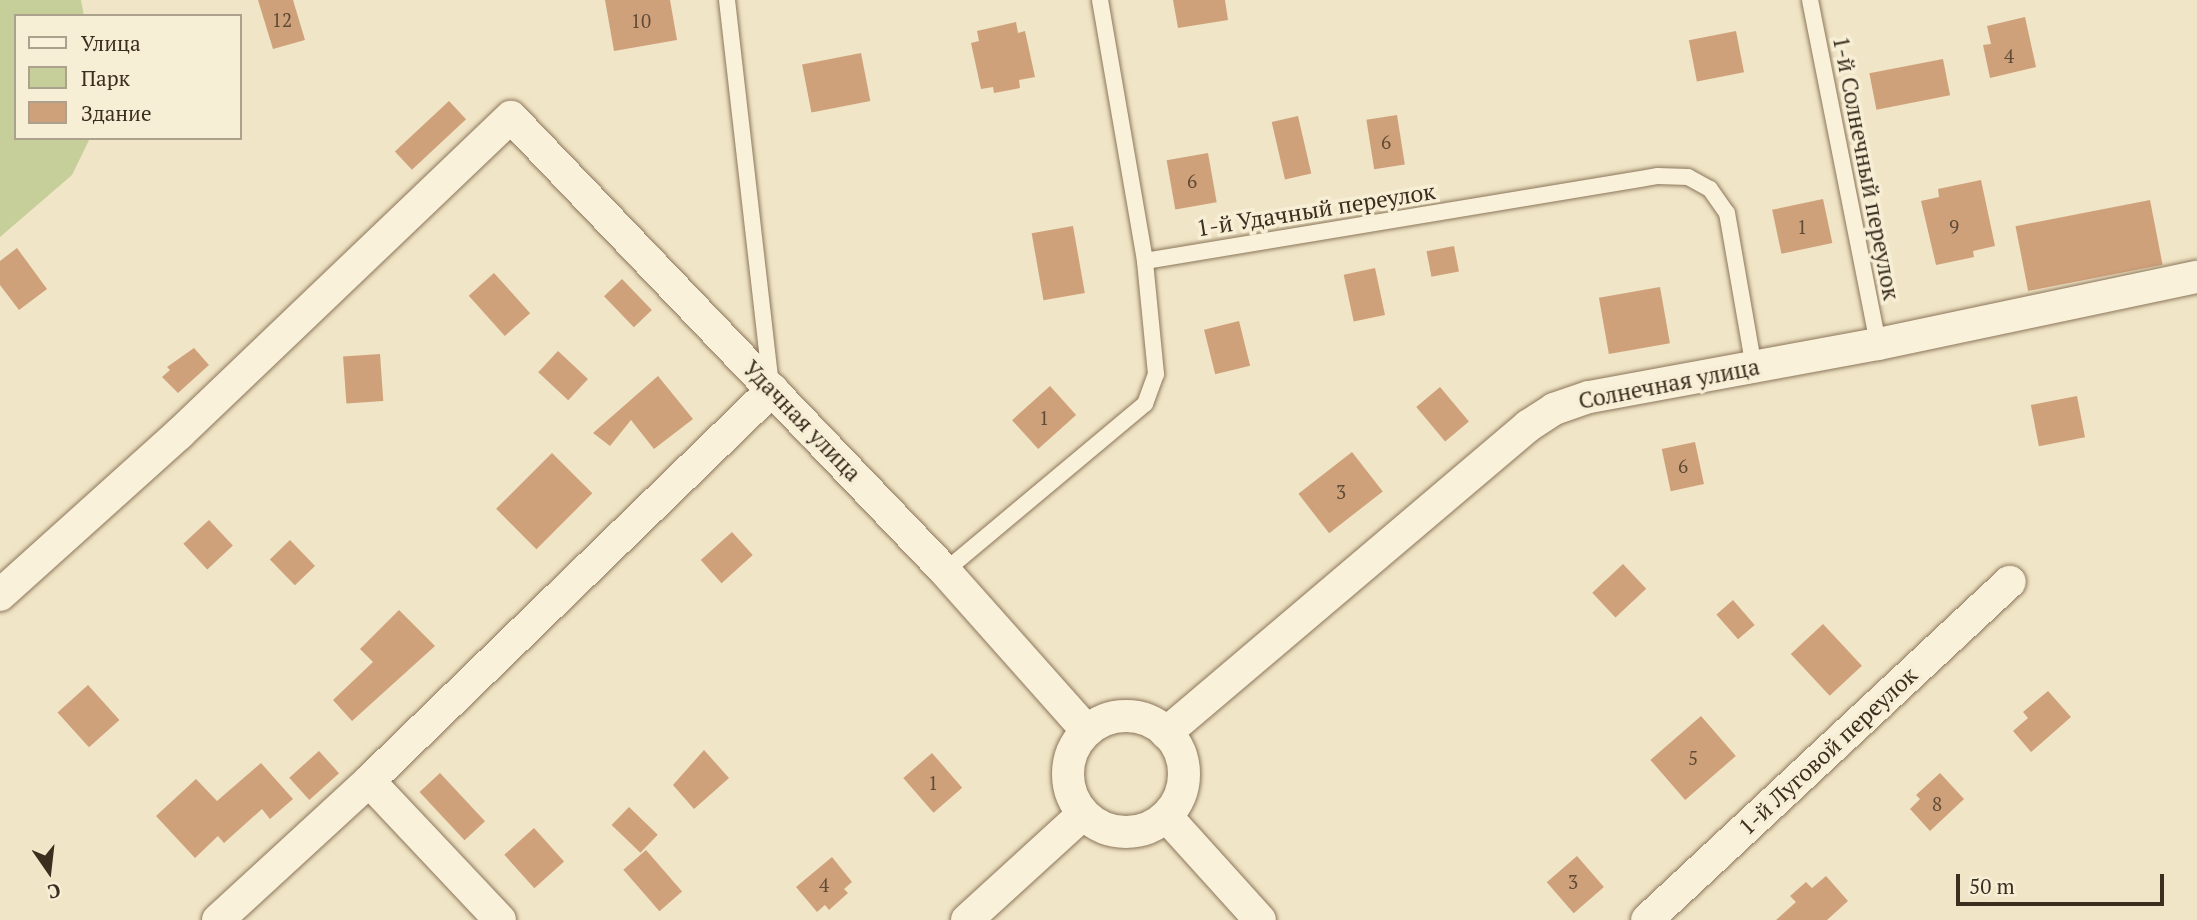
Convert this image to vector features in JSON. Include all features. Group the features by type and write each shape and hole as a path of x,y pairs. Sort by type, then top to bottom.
{"street":[{"name":"Удачная улица","path":"0,595 179,434 511,117 945,571 1087,731"},
{"name":"Солнечная улица","path":"1166,733 1528,426 1554,409 1589,397 1878,344 2197,277"},
{"path":"218,920 369,781 772,390"},
{"name":"1-й Луговой переулок","path":"1647,920 2010,582"},
{"path":"1127,716 1148,720 1166,733 1181,756 1184,784 1166,816 1151,827 1124,832 1097,825 1083,814 1073,799 1068,771 1075,745 1087,731 1105,720 1127,716"},
{"path":"369,781 500,920"},
{"path":"967,920 1083,814"},
{"path":"1166,816 1261,920"}],"lane":[{"path":"727,0 772,390"},
{"path":"945,571 1144,404 1156,374 1145,261 1100,0"},
{"name":"1-й Солнечный переулок","path":"1810,0 1878,344"},
{"name":"1-й Удачный переулок","path":"1145,261 1658,176 1688,177 1710,189 1727,213 1754,367"}],"green space":[{"path":"0,0 81,0 84,14 14,14 14,140 89,140 72,175 0,237"}],"building":[{"path":"258,0 293,0 305,40 273,49"},
{"path":"605,0 670,0 677,40 614,51"},
{"path":"1173,0 1225,0 1228,20 1178,28"},
{"path":"2025,17 2036,67 1990,78 1983,45 1991,44 1987,26"},
{"path":"1016,22 1018,33 1025,31 1035,77 1019,80 1020,88 994,93 993,87 981,89 971,43 979,41 977,31"},
{"path":"1736,31 1744,72 1697,81 1689,40"},
{"path":"861,53 870,101 811,113 802,64"},
{"path":"1943,59 1950,95 1876,110 1869,73"},
{"path":"449,101 466,119 412,170 395,151"},
{"path":"1397,115 1405,164 1374,169 1366,120"},
{"path":"1298,116 1311,173 1285,180 1272,122"},
{"path":"1208,153 1217,202 1175,210 1167,160"},
{"path":"1981,180 1995,246 1973,251 1974,257 1936,265 1921,201 1939,197 1938,189"},
{"path":"1823,199 1832,243 1781,254 1772,210"},
{"path":"2150,200 2163,265 2028,291 2016,226"},
{"path":"1073,226 1085,293 1043,300 1032,233"},
{"path":"1454,246 1459,272 1431,277 1427,251"},
{"path":"17,248 47,289 19,310 0,285 0,261"},
{"path":"1375,268 1385,315 1354,322 1344,275"},
{"path":"494,273 530,313 505,336 469,296"},
{"path":"622,279 652,310 634,327 604,296"},
{"path":"1660,287 1670,343 1609,354 1599,298"},
{"path":"1239,321 1250,366 1215,374 1204,330"},
{"path":"194,348 209,365 178,393 162,377 170,370 167,367"},
{"path":"558,351 588,379 568,400 538,372"},
{"path":"380,354 383,401 346,403 343,357"},
{"path":"658,376 693,419 654,449 631,420 610,446 593,433"},
{"path":"1050,386 1076,415 1038,449 1012,420"},
{"path":"1440,387 1469,421 1445,441 1416,407"},
{"path":"2077,396 2085,437 2039,446 2031,405"},
{"path":"1695,442 1704,484 1671,491 1662,449"},
{"path":"1352,452 1383,491 1329,533 1298,494"},
{"path":"552,453 592,493 536,549 496,509"},
{"path":"209,520 233,546 207,569 183,544"},
{"path":"732,532 753,555 722,583 701,560"},
{"path":"290,540 315,566 295,585 270,559"},
{"path":"1623,564 1646,589 1615,618 1592,593"},
{"path":"1733,600 1755,625 1738,639 1716,614"},
{"path":"399,610 435,646 352,721 333,700 373,662 360,649"},
{"path":"1823,624 1862,666 1830,696 1791,654"},
{"path":"88,685 119,720 89,747 58,712"},
{"path":"2048,691 2071,717 2031,752 2013,731 2028,718 2023,712"},
{"path":"1701,716 1736,756 1685,800 1650,760"},
{"path":"704,750 729,778 694,809 673,785"},
{"path":"319,751 339,773 309,800 289,778"},
{"path":"932,753 962,788 933,813 903,778"},
{"path":"261,763 293,799 270,819 262,809 224,843 218,836 195,858 156,816 196,779 217,801"},
{"path":"440,773 485,821 465,840 420,792"},
{"path":"1940,773 1964,799 1930,831 1910,809 1920,799 1916,795"},
{"path":"629,807 658,835 640,853 612,825"},
{"path":"534,828 564,861 534,888 504,855"},
{"path":"646,850 682,892 659,911 623,870"},
{"path":"1577,856 1604,887 1574,913 1547,882"},
{"path":"832,857 852,882 844,889 848,893 829,910 825,905 817,912 796,887"},
{"path":"1826,876 1848,901 1827,920 1776,920 1796,902 1790,896 1806,882 1812,888"}]}
